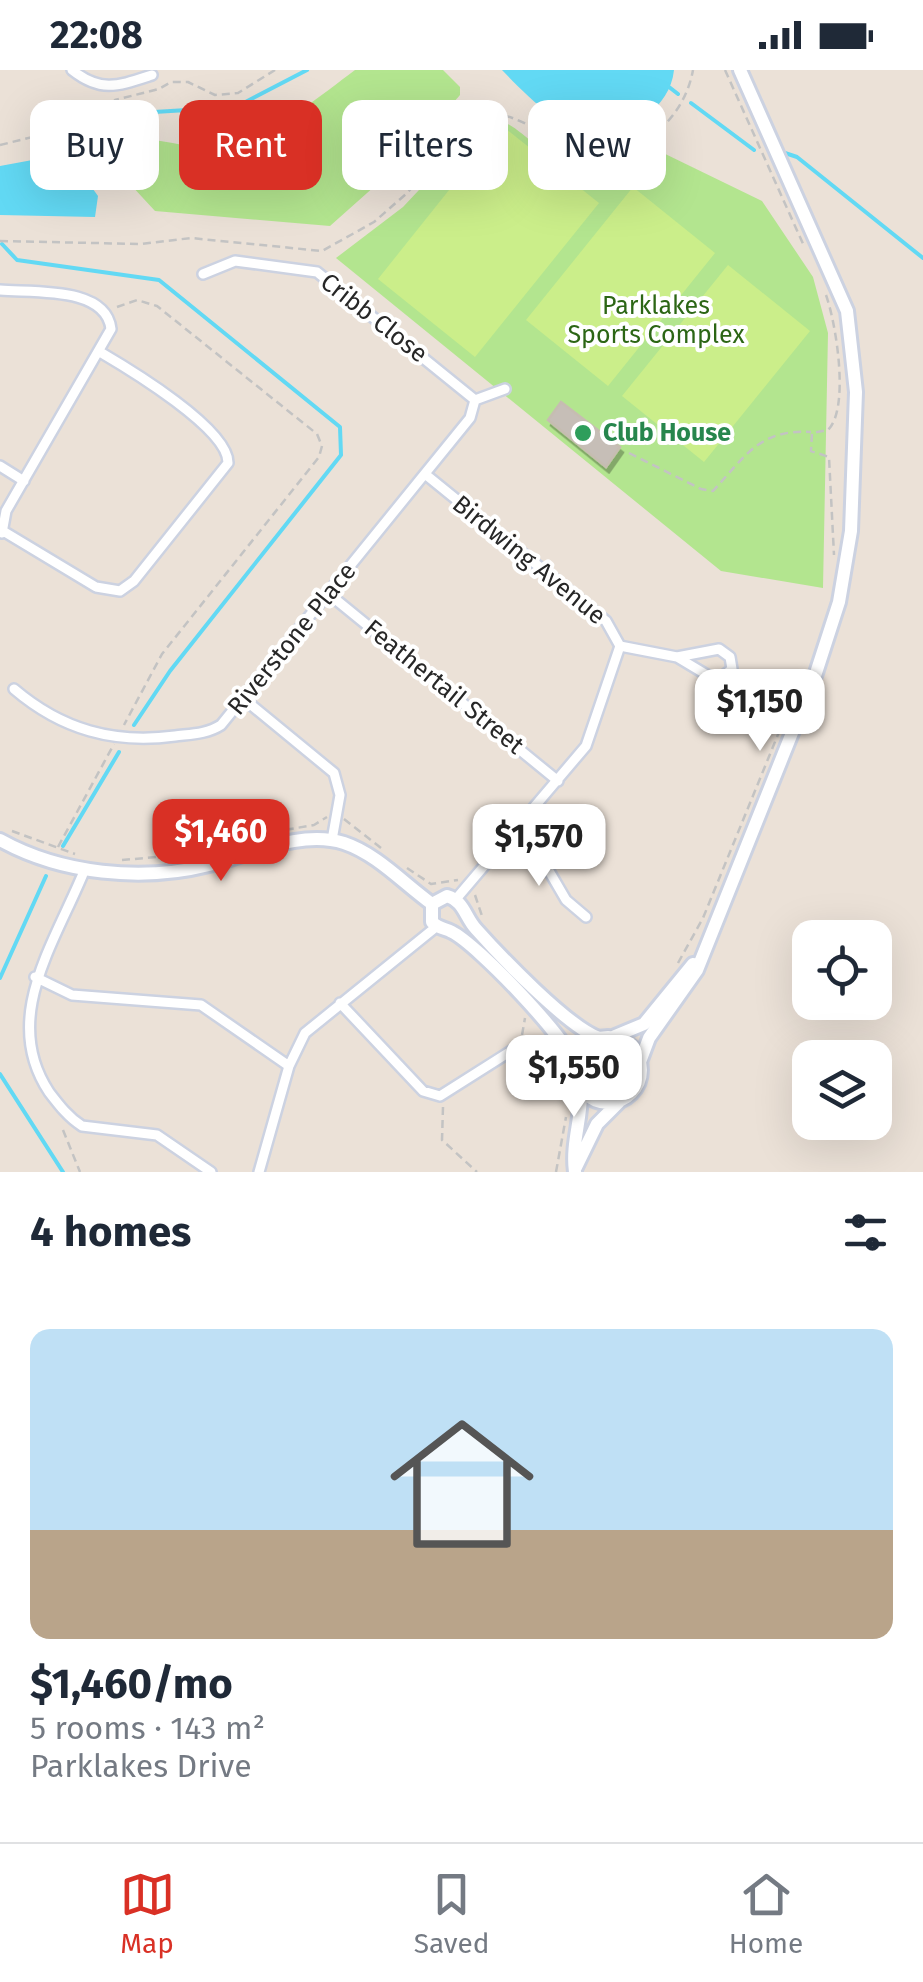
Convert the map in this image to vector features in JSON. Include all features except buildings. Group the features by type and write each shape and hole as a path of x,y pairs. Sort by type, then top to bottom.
{"main road":[{"path":"575,1171 590,1134 637,1086 649,1038 691,981 827,646 851,530 856,392 847,311 740,70"},
{"path":"3,835 47,860 177,871 292,842 332,840 373,858 432,904"},
{"path":"575,1171 572,1154 581,1118 582,1090 568,1062 564,1040 430,917 432,904 442,896 456,898 464,913 574,1024 629,1045 640,1062"},
{"path":"443,928 459,926 464,913"},
{"path":"568,1062 584,1048 644,1024 698,959"},
{"path":"582,1090 602,1103 619,1102"}],"street":[{"path":"72,70 90,84 109,89 152,75"},
{"name":"Cribb Close","path":"203,274 235,261 316,272 475,400"},
{"path":"0,290 81,298 100,305 111,328 6,511 2,533 96,587 120,591 134,582 228,463 220,440 142,376 100,352"},
{"path":"475,400 505,389"},
{"name":"Riverstone Place","path":"14,689 52,716 124,740 213,730 244,699 470,418 475,400"},
{"path":"0,466 24,480"},
{"name":"Birdwing Avenue","path":"425,474 606,622 620,646 590,740 456,898"},
{"name":"Feathertail Street","path":"329,594 558,780"},
{"path":"620,646 677,657 717,680 732,669 730,658 718,649 677,657"},
{"path":"244,699 334,773 340,795 332,840"},
{"path":"511,836 545,864 566,900 586,918"},
{"path":"86,863 25,1004 24,1049 32,1068 67,1114 88,1129 164,1138 211,1172"},
{"path":"260,1172 289,1066 306,1033 443,928"},
{"path":"35,977 72,995 201,1005 289,1066"},
{"path":"340,1004 422,1090 440,1096 520,1046"}],"path":[{"path":"0,145 53,132 69,138 83,136 115,100 159,89 170,82 188,82 214,95 238,93 274,70"},
{"path":"0,241 141,244 191,238 322,251 374,222 406,194 473,119 483,114 516,116 550,141 575,151 621,151 644,143 665,126 684,98 692,70"},
{"path":"725,70 807,253"},
{"path":"629,453 701,489 714,491 766,436 782,430 828,430 837,414 838,349 823,287"},
{"path":"117,307 137,300 157,306 317,434 322,446 319,457 162,654 119,736"},
{"path":"812,432 811,451 829,457 834,558"},
{"path":"674,972 703,918 788,710"},
{"path":"57,848 114,744"},
{"path":"263,836 336,817 387,853"},
{"path":"3,835 57,848 86,863"},
{"path":"118,860 210,852"},
{"path":"399,862 431,884 455,879 466,886 476,897 486,926"},
{"path":"520,1046 526,1013"},
{"path":"568,1062 570,1100"},
{"path":"440,1096 442,1140 477,1172"},
{"path":"556,1172 568,1110"},
{"path":"63,1130 80,1172"}],"green space":[{"path":"355,70 443,70 460,87 456,100 342,100 342,190 370,190 330,226 155,211 136,190 159,190 159,141 179,144 179,190 322,190 322,100 314,100"},
{"name":"Parklakes Sports Complex","path":"508,124 528,139 528,190 666,190 666,154 762,201 813,277 828,333 823,588 721,571 336,258 403,207 419,190 508,190"},
{"path":"508,131 528,146 528,190 583,190 599,203 475,357 378,279 449,190 508,190"},
{"path":"631,190 637,190 715,253 608,386 526,320"},
{"path":"728,265 810,331 704,462 622,396"}],"water":[{"path":"502,70 674,70 662,100 532,100"},
{"path":"30,160 30,190 94,190 98,196 95,217 0,215 0,166"}],"waterway":[{"path":"159,112 236,107 307,70"},
{"path":"669,87 678,94"},
{"path":"691,103 754,150"},
{"path":"785,153 797,157 923,258"},
{"path":"2,244 17,260 159,280 340,427 341,455 170,671 134,725"},
{"path":"63,846 119,752"},
{"path":"0,978 46,876"},
{"path":"0,1074 63,1172"}],"place":[{"name":"Club House","path":"583,433"}]}
